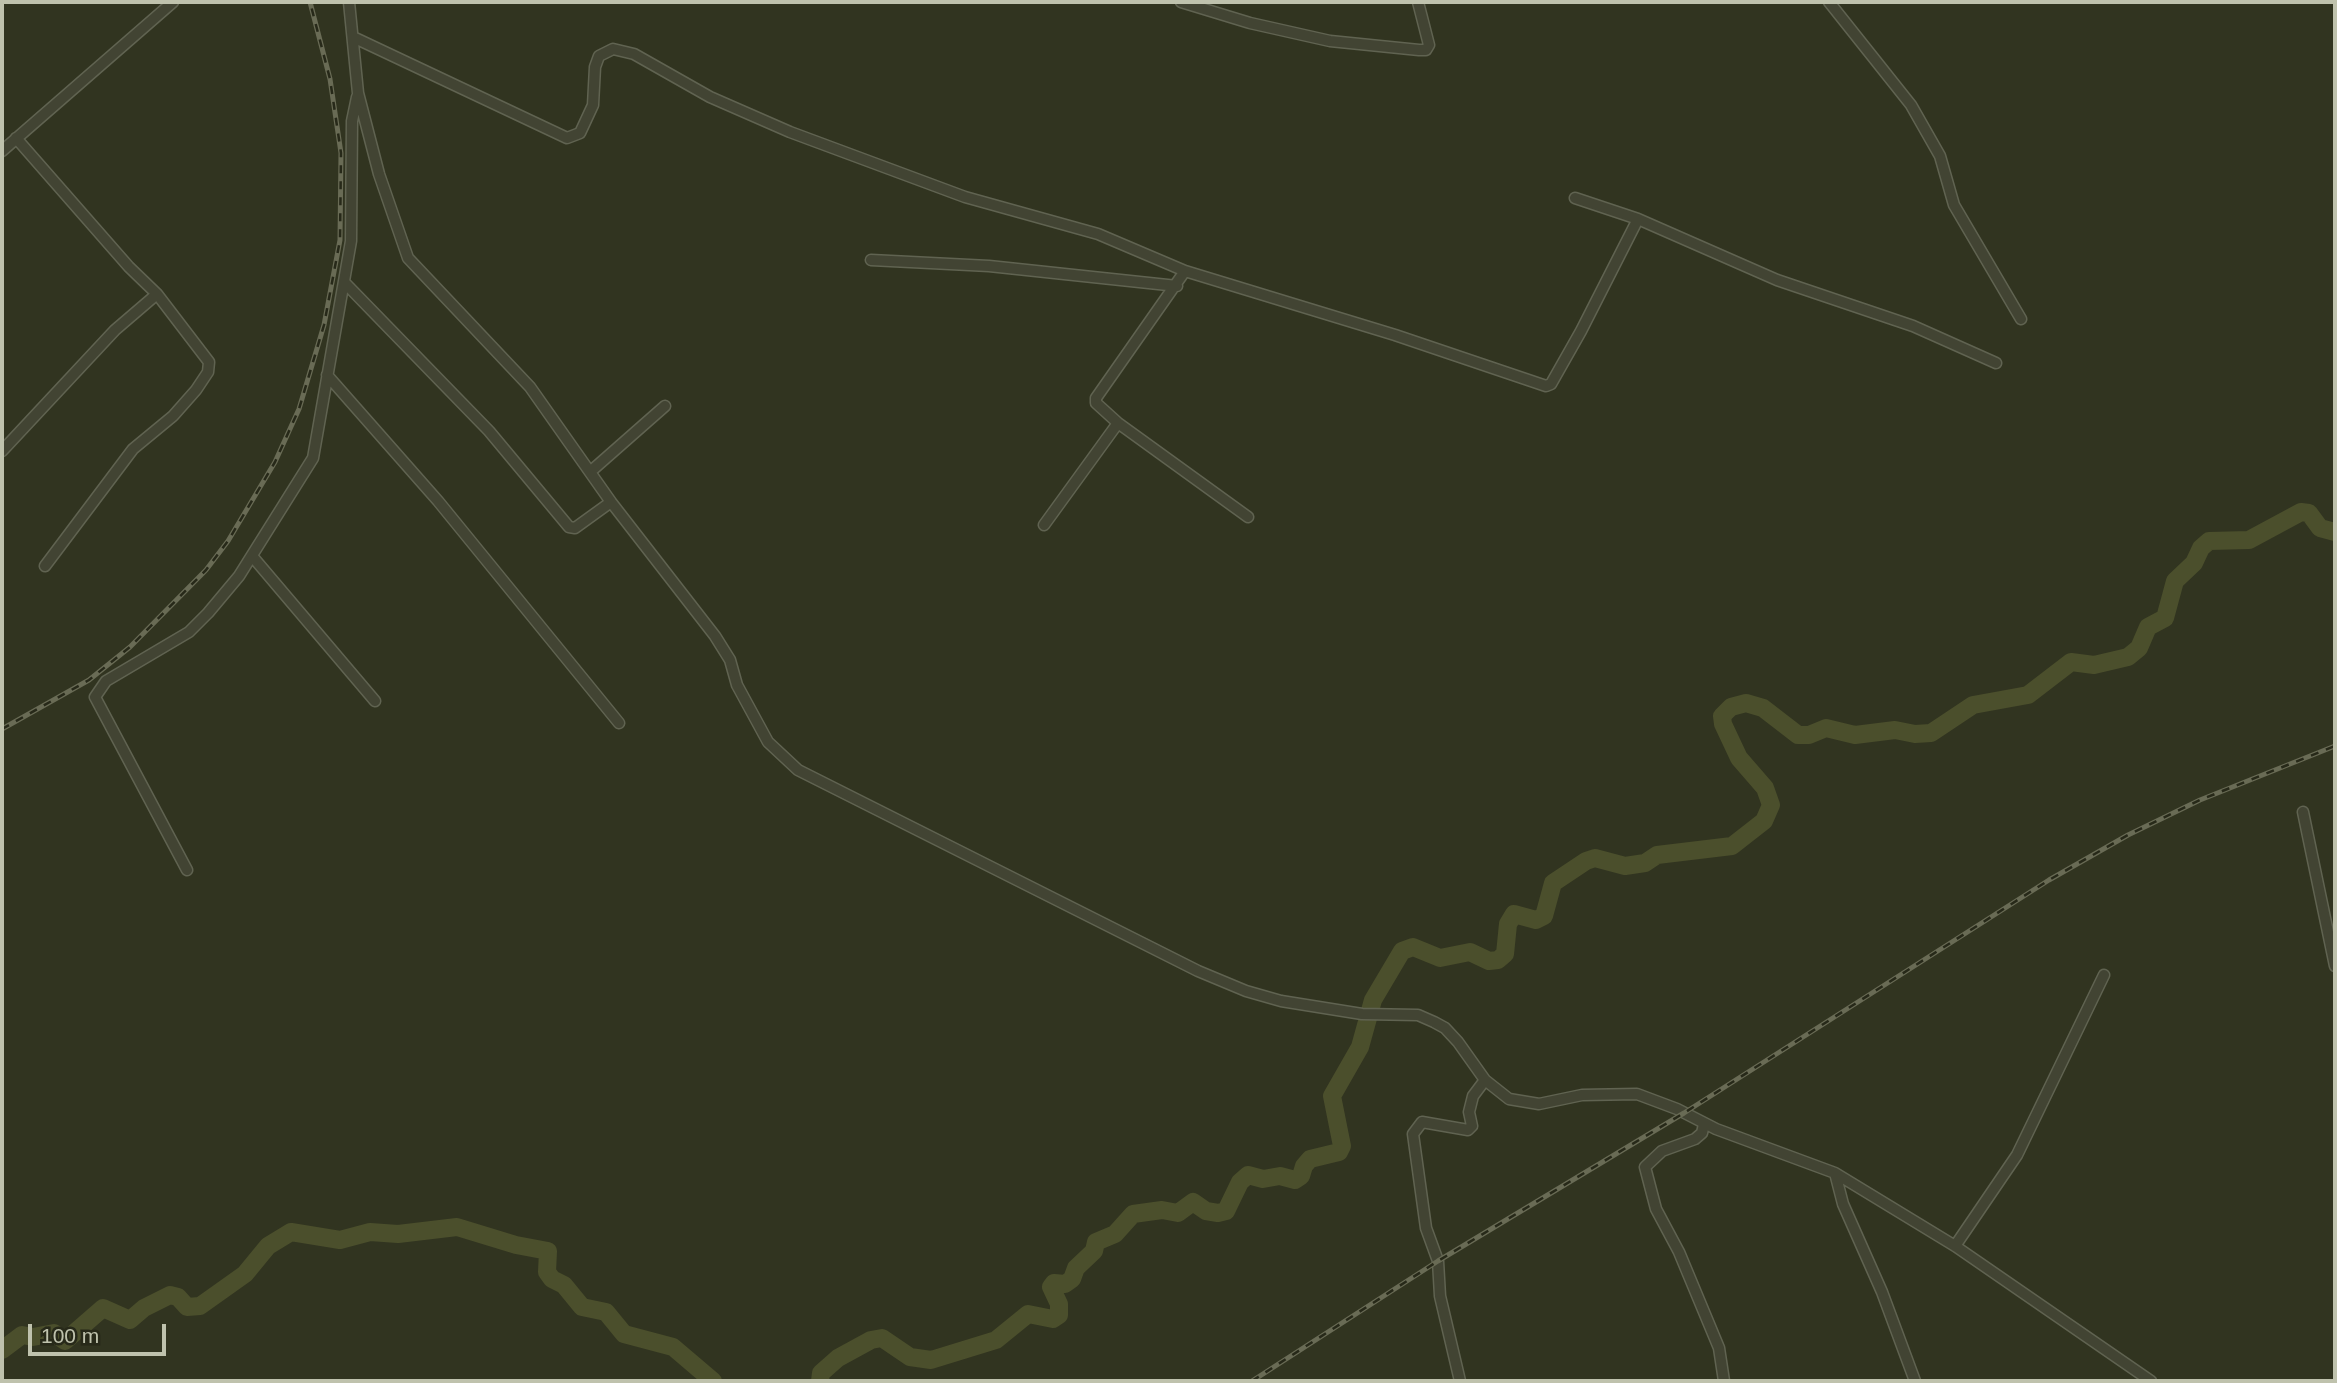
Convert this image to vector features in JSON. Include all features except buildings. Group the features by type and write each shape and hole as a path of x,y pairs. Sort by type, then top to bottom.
{"street":[{"path":"2,151 173,2"},
{"path":"349,2 355,38 358,93 379,174 408,258 530,387 611,502 715,636 730,660 737,685 763,733 781,757 798,770 1198,971 1281,1001 1362,1014 1418,1015 1445,1028 1485,1080 1509,1099 1539,1104 1594,1094 1637,1094 1677,1109 1704,1124 1835,1173 1955,1246 2151,1381"},
{"path":"1181,2 1250,23 1330,41 1426,50 1429,45 1418,2"},
{"path":"1829,2 1911,105 1940,156 1954,205 2021,319"},
{"path":"355,38 567,138 580,133 593,105 595,67 599,57 613,49 634,54 710,97 790,132 965,197 1098,234 1185,271 1395,335 1546,386 1551,384 1581,331 1637,219"},
{"path":"187,870 95,697 106,681 189,632 227,593 313,458 322,425 327,375 345,283 352,218 352,121 358,93"},
{"path":"16,138 129,267 157,294 208,356 208,372 173,416 133,449 45,566"},
{"path":"1575,198 1637,219 1777,280 1913,326 1996,363"},
{"path":"871,260 989,266 1177,286"},
{"path":"1185,271 1097,398 1098,407 1248,517"},
{"path":"345,283 489,432 569,527 575,528 611,502"},
{"path":"2,451 115,330 157,294"},
{"path":"327,375 438,501 619,723"},
{"path":"590,472 665,406"},
{"path":"1044,525 1118,423"},
{"path":"252,556 375,701"},
{"path":"2303,812 2335,966"},
{"path":"1955,1246 2017,1155 2104,975"},
{"path":"1460,1381 1440,1296 1438,1261 1426,1228 1413,1134 1422,1122 1468,1130 1472,1126 1469,1112 1474,1096 1485,1080"},
{"path":"1704,1124 1702,1133 1695,1139 1662,1151 1645,1167 1656,1209 1679,1252 1719,1348 1724,1381"},
{"path":"1835,1173 1843,1204 1882,1292 1915,1381"}],"waterway":[{"path":"820,1381 821,1373 838,1358 871,1340 882,1338 910,1357 931,1360 996,1340 1028,1314 1053,1319 1059,1315 1059,1304 1051,1287 1054,1283 1065,1284 1072,1279 1076,1268 1094,1251 1096,1242 1115,1234 1133,1214 1162,1210 1178,1213 1193,1202 1206,1211 1226,1211 1240,1182 1248,1175 1263,1179 1280,1176 1295,1180 1301,1176 1310,1159 1339,1152 1342,1146 1332,1096 1360,1047 1373,1000 1402,951 1413,947 1440,958 1470,952 1489,961 1498,960 1505,954 1508,924 1514,914 1536,920 1544,916 1553,883 1586,861 1595,858 1625,866 1645,863 1657,855 1732,846 1764,821 1771,805 1765,788 1739,758 1723,724 1722,716 1731,707 1746,703 1763,708 1798,735 1809,735 1826,728 1855,735 1895,730 1915,734 1931,733 1973,705 2028,695 2071,662 2094,665 2128,657 2139,648 2148,627 2165,618 2175,581 2194,563 2201,548 2209,541 2249,540 2301,512 2309,513 2320,528 2335,532"},
{"path":"2,1350 22,1335 33,1337 54,1333 65,1341 103,1308 130,1320 144,1308 170,1295 178,1297 187,1307 200,1306 245,1274 268,1246 291,1232 340,1240 370,1232 398,1234 457,1227 516,1245 548,1251 547,1272 552,1279 564,1285 582,1307 606,1312 624,1334 673,1347 713,1381"}],"railway":[{"path":"2,729 89,680 130,647 206,570 228,541 275,462 299,409 324,325 340,240 341,153 330,79 310,2"},
{"path":"1252,1381 1438,1261 1684,1113 2049,880 2128,835 2200,800 2335,746"}]}
